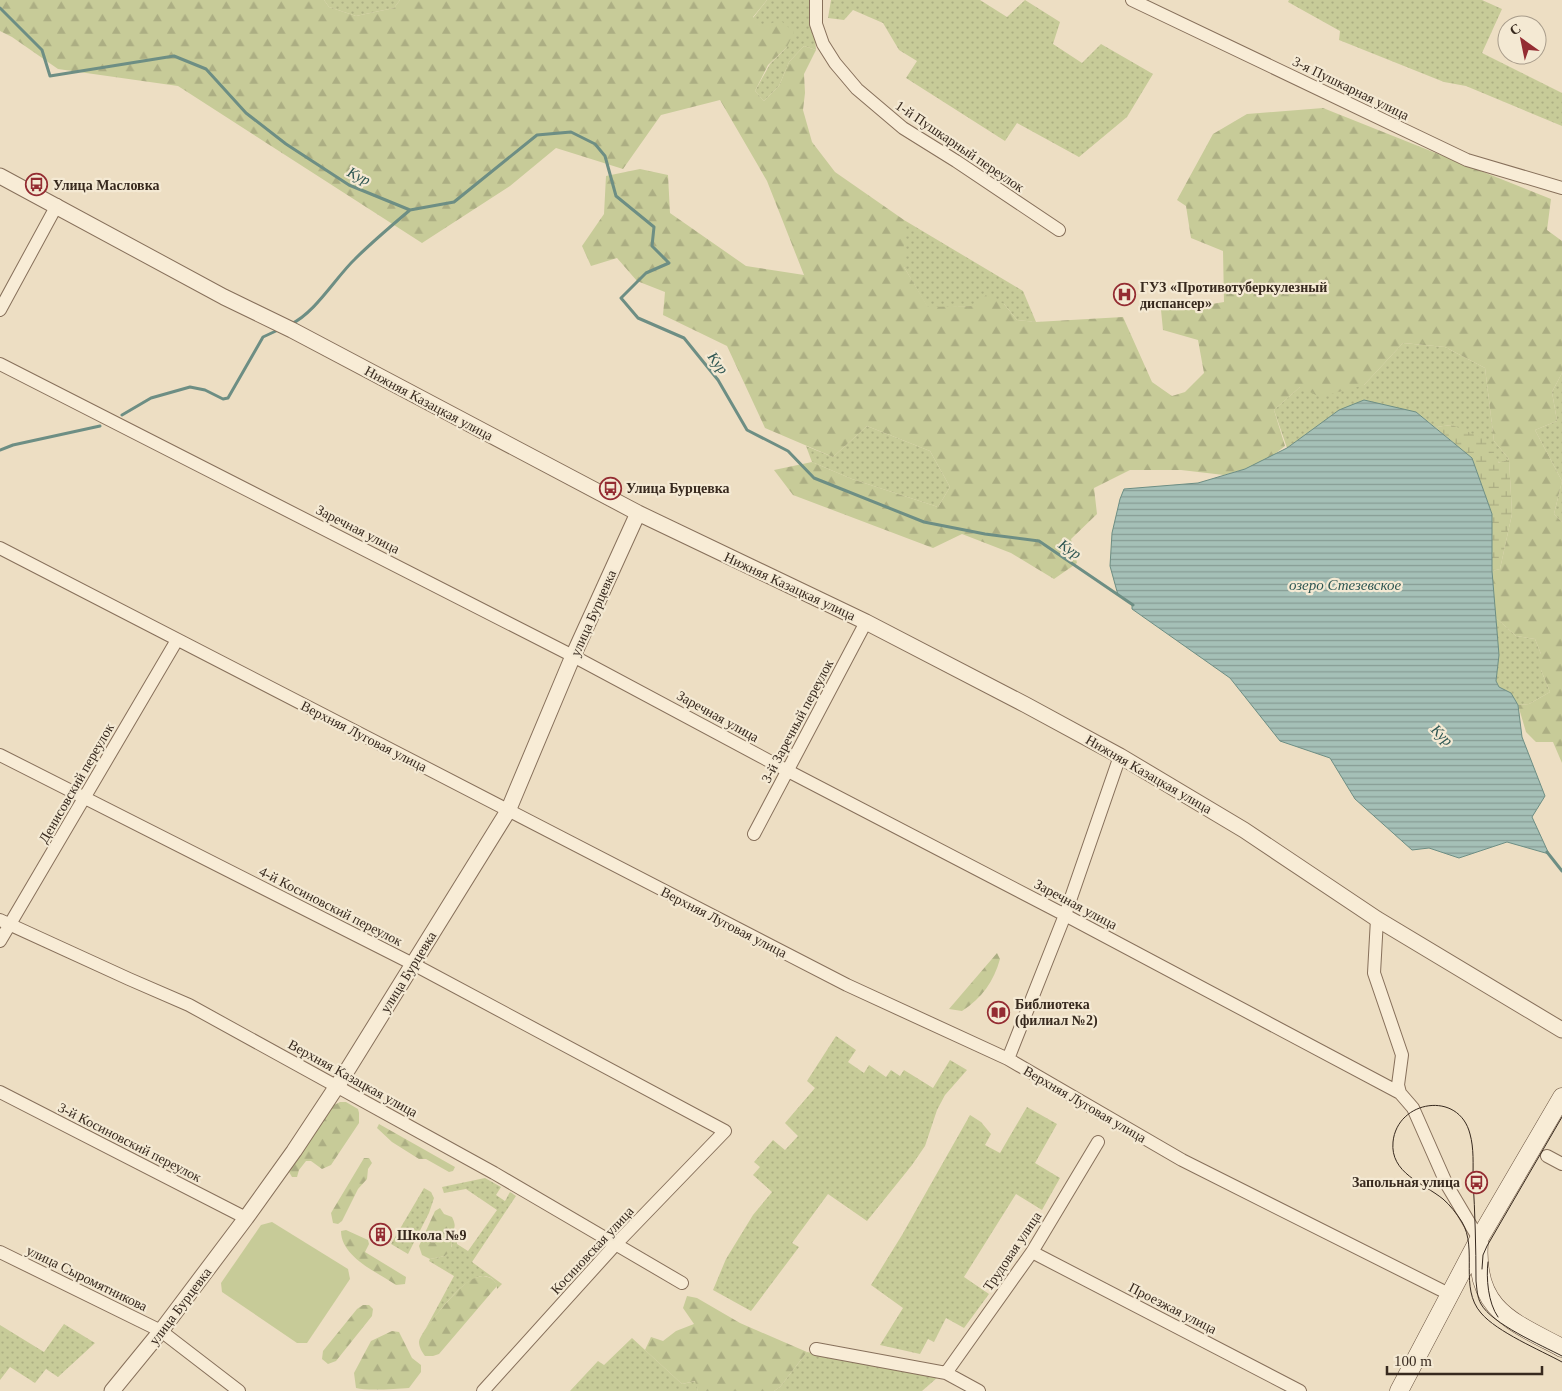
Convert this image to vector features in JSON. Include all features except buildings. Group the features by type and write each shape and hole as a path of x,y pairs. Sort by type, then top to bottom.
{"main road":[{"path":"1399,1391 1479,1239 1562,1097"},
{"path":"1479,1239 1478,1261 1481,1277 1486,1290 1496,1306 1512,1321 1562,1348"}],"street":[{"name":"1-й Пушкарный переулок","path":"816,0 816,24 823,44 835,63 857,88 903,128 1059,230"},
{"name":"3-я Пушкарная улица","path":"1132,0 1467,160 1562,188"},
{"name":"Нижняя Казацкая улица","path":"0,176 224,297 292,330 638,513 866,622 1120,756 1244,830 1377,919 1562,1030"},
{"path":"0,310 57,206"},
{"name":"Заречная улица","path":"0,364 573,656 1400,1093 1413,1108 1446,1185 1479,1239"},
{"name":"улица Бурцевка","path":"112,1391 161,1331 246,1218 338,1086 508,810 573,656 638,513"},
{"name":"Верхняя Луговая улица","path":"0,548 847,985 1008,1059 1182,1160 1449,1294"},
{"name":"3-й Заречный переулок","path":"754,834 866,622"},
{"name":"Денисовский переулок","path":"0,941 5,922 84,798 177,640"},
{"name":"4-й Косиновский переулок","path":"0,756 413,964 725,1131"},
{"path":"1008,1059 1065,915 1120,756"},
{"path":"1377,919 1374,973 1402,1055 1398,1085 1400,1093"},
{"name":"Верхняя Казацкая улица","path":"5,922 189,1005 494,1173 682,1283"},
{"name":"3-й Косиновский переулок","path":"0,1092 246,1218"},
{"name":"Косиновская улица","path":"483,1391 616,1245 725,1131"},
{"name":"Трудовая улица","path":"946,1373 1032,1252 1098,1142"},
{"path":"1547,1156 1562,1164"},
{"name":"улица Сыромятникова","path":"0,1252 161,1331 240,1391"},
{"name":"Проезжая улица","path":"1032,1252 1300,1391"},
{"path":"816,1349 946,1373 979,1391"}],"green space":[{"path":"0,0 324,0 329,7 356,16 394,8 400,0 767,0 753,17 761,27 780,20 794,32 787,47 768,65 755,91 764,101 779,86 789,62 804,46 816,50 804,74 805,93 803,110 812,142 835,172 904,220 904,267 928,307 975,306 986,295 1004,304 1017,320 1036,322 1123,317 1152,382 1172,396 1185,392 1204,373 1198,340 1163,330 1161,310 1167,302 1190,299 1194,307 1224,302 1223,251 1191,238 1186,206 1177,200 1213,134 1247,114 1323,108 1551,199 1547,230 1562,241 1562,373 1552,392 1557,421 1535,430 1562,481 1554,514 1562,522 1562,763 1553,742 1536,742 1526,732 1518,705 1529,704 1550,692 1541,670 1541,654 1535,639 1516,636 1495,617 1492,571 1500,569 1512,514 1509,459 1494,441 1485,368 1445,347 1403,343 1364,385 1320,397 1300,387 1274,410 1285,446 1262,464 1224,475 1181,470 1130,470 1094,488 1097,514 1071,539 1077,563 1054,579 1011,553 962,534 933,548 793,495 774,470 812,462 852,479 938,507 950,487 930,451 867,426 833,457 765,428 727,346 663,315 665,292 637,281 617,258 591,266 582,246 604,214 606,176 640,169 668,175 670,213 746,266 804,275 767,181 720,100 661,115 623,169 556,148 510,186 422,243 178,86 58,69 12,37 0,31"},
{"path":"324,0 400,0 394,8 356,16 329,7"},
{"path":"767,0 812,0 816,50 804,46 789,62 779,86 764,101 755,91 770,64 787,47 761,28 753,18"},
{"path":"831,0 980,0 1007,17 1025,0 1060,22 1053,44 1082,63 1101,44 1153,74 1127,117 1079,157 1017,123 1005,141 906,78 917,61 899,50 883,23 853,10 844,20 828,18"},
{"path":"1289,0 1482,0 1502,9 1499,15 1497,15 1497,20 1482,53 1497,60 1497,65 1506,65 1562,93 1562,126 1466,86 1444,82 1339,40 1340,31 1288,2"},
{"path":"904,220 1023,291 1036,322 1017,320 1004,304 928,308 904,267"},
{"path":"1403,343 1445,347 1485,368 1494,441 1509,459 1500,463 1452,425 1435,427 1416,412 1339,410 1287,448 1274,410 1300,387 1364,385"},
{"path":"1562,373 1562,481 1535,430 1557,421 1552,392"},
{"path":"1452,425 1487,440 1499,463 1509,459 1512,514 1500,569 1492,571 1492,514 1472,458 1435,427"},
{"path":"867,426 930,451 950,487 938,507 852,479 812,462 806,446 833,457"},
{"path":"1562,481 1562,522 1554,514"},
{"path":"1495,617 1516,636 1535,639 1541,654 1541,670 1550,692 1529,704 1518,705 1511,693 1499,687 1496,681 1499,655"},
{"path":"997,953 1000,959 997,967 991,982 981,995 962,1011 949,1009"},
{"path":"836,1036 856,1050 848,1062 864,1073 869,1065 886,1077 891,1070 900,1076 904,1070 933,1088 950,1060 967,1070 945,1095 937,1110 925,1146 867,1221 828,1194 792,1243 799,1247 751,1311 713,1290 726,1259 753,1215 772,1192 753,1175 760,1167 754,1162 773,1140 785,1150 798,1136 785,1123 815,1088 807,1081"},
{"path":"346,1102 358,1109 359,1123 331,1165 322,1169 311,1161 306,1161 299,1170 297,1177 292,1177 289,1172 292,1166 334,1105"},
{"path":"1027,1107 1057,1124 1035,1163 1060,1178 1042,1210 1016,1194 964,1277 989,1294 964,1328 946,1318 934,1342 928,1339 920,1354 880,1345 903,1308 871,1285 902,1235 970,1115 981,1122 991,1134 985,1145 1000,1153"},
{"path":"379,1124 455,1167 453,1171 449,1172 426,1159 419,1159 392,1142 377,1128"},
{"path":"364,1158 369,1158 372,1163 368,1169 367,1179 358,1189 342,1221 338,1224 333,1223 331,1213"},
{"path":"485,1178 501,1187 496,1195 505,1201 510,1192 516,1196 472,1262 502,1284 497,1289 495,1282 489,1277 481,1276 472,1280 454,1294 426,1328 454,1276 429,1261 430,1259 445,1256 452,1246 452,1236 457,1240 457,1244 468,1251 497,1210 466,1189 444,1193 442,1187"},
{"path":"424,1188 431,1192 434,1198 429,1213 408,1254 391,1244"},
{"path":"440,1208 444,1214 452,1217 454,1221 452,1245 445,1256 430,1259 422,1255 419,1246 435,1211"},
{"path":"272,1222 348,1269 350,1279 307,1343 297,1343 222,1292 221,1283 261,1225"},
{"path":"346,1230 368,1240 369,1244 365,1252 406,1277 405,1284 396,1285 353,1256 343,1240 341,1231"},
{"path":"483,1276 492,1279 497,1286 439,1354 425,1356 419,1342 425,1329 460,1288 467,1282"},
{"path":"687,1296 697,1298 740,1323 807,1352 780,1387 774,1391 698,1391 695,1381 682,1384 645,1350 651,1337 663,1341 676,1331 694,1324 683,1308"},
{"path":"363,1305 369,1305 373,1309 372,1316 336,1361 328,1364 322,1359 323,1351 357,1309"},
{"path":"64,1324 95,1343 58,1377 46,1369 35,1383 10,1367 0,1380 0,1325 44,1352"},
{"path":"392,1331 399,1332 412,1358 421,1365 421,1372 409,1388 374,1390 356,1388 354,1373 371,1341"},
{"path":"632,1338 682,1384 696,1381 698,1391 570,1391 598,1361 604,1365"},
{"path":"807,1352 938,1377 922,1391 774,1391 780,1387"}],"water":[{"name":"озеро Стезевское","path":"1364,400 1416,412 1472,458 1492,514 1492,571 1499,655 1496,681 1499,687 1511,693 1518,705 1522,737 1545,796 1532,817 1549,854 1507,842 1459,858 1429,848 1412,850 1355,799 1330,758 1280,741 1230,678 1132,609 1132,605 1118,595 1110,566 1112,533 1124,489 1198,483 1245,469 1287,448 1339,410"}],"waterway":[{"name":"Кур","path":"0,8 42,50 50,76 174,56 206,69 246,113 286,144 349,185 410,210 454,202 537,135 571,132 595,144 605,156 616,196 654,227 652,246 669,263 646,273 621,298 638,318 684,338 718,380 747,430 788,451 814,478 924,522 985,534 1039,541 1133,605"},
{"path":"291,324 308,312 355,259 410,210"},
{"path":"122,415 151,398 190,387 205,390 223,399 228,398 263,337 278,330"},
{"path":"0,450 13,445 100,426"},
{"name":"Кур","path":"1547,852 1562,871"}],"tram line":[{"path":"1562,1356 1495,1319 1481,1304 1476,1281 1473,1156 1470,1134 1464,1120 1454,1111 1442,1106 1416,1109 1405,1117 1397,1128 1393,1142 1393,1153 1402,1169 1409,1176 1443,1199 1462,1222 1469,1244 1471,1292 1475,1303 1481,1313 1497,1327 1562,1362"},
{"path":"1482,1269 1483,1255 1487,1246 1562,1117"},
{"path":"1488,1262 1488,1290 1498,1317"}],"place":[{"name":"Улица Масловка","path":"37,185"},
{"name":"ГУЗ «Противотуберкулезный диспансер»","path":"1124,295"},
{"name":"Улица Бурцевка","path":"610,488"},
{"name":"Библиотека (филиал №2)","path":"999,1012"},
{"name":"Запольная улица","path":"1476,1182"},
{"name":"Школа №9","path":"381,1235"}]}
